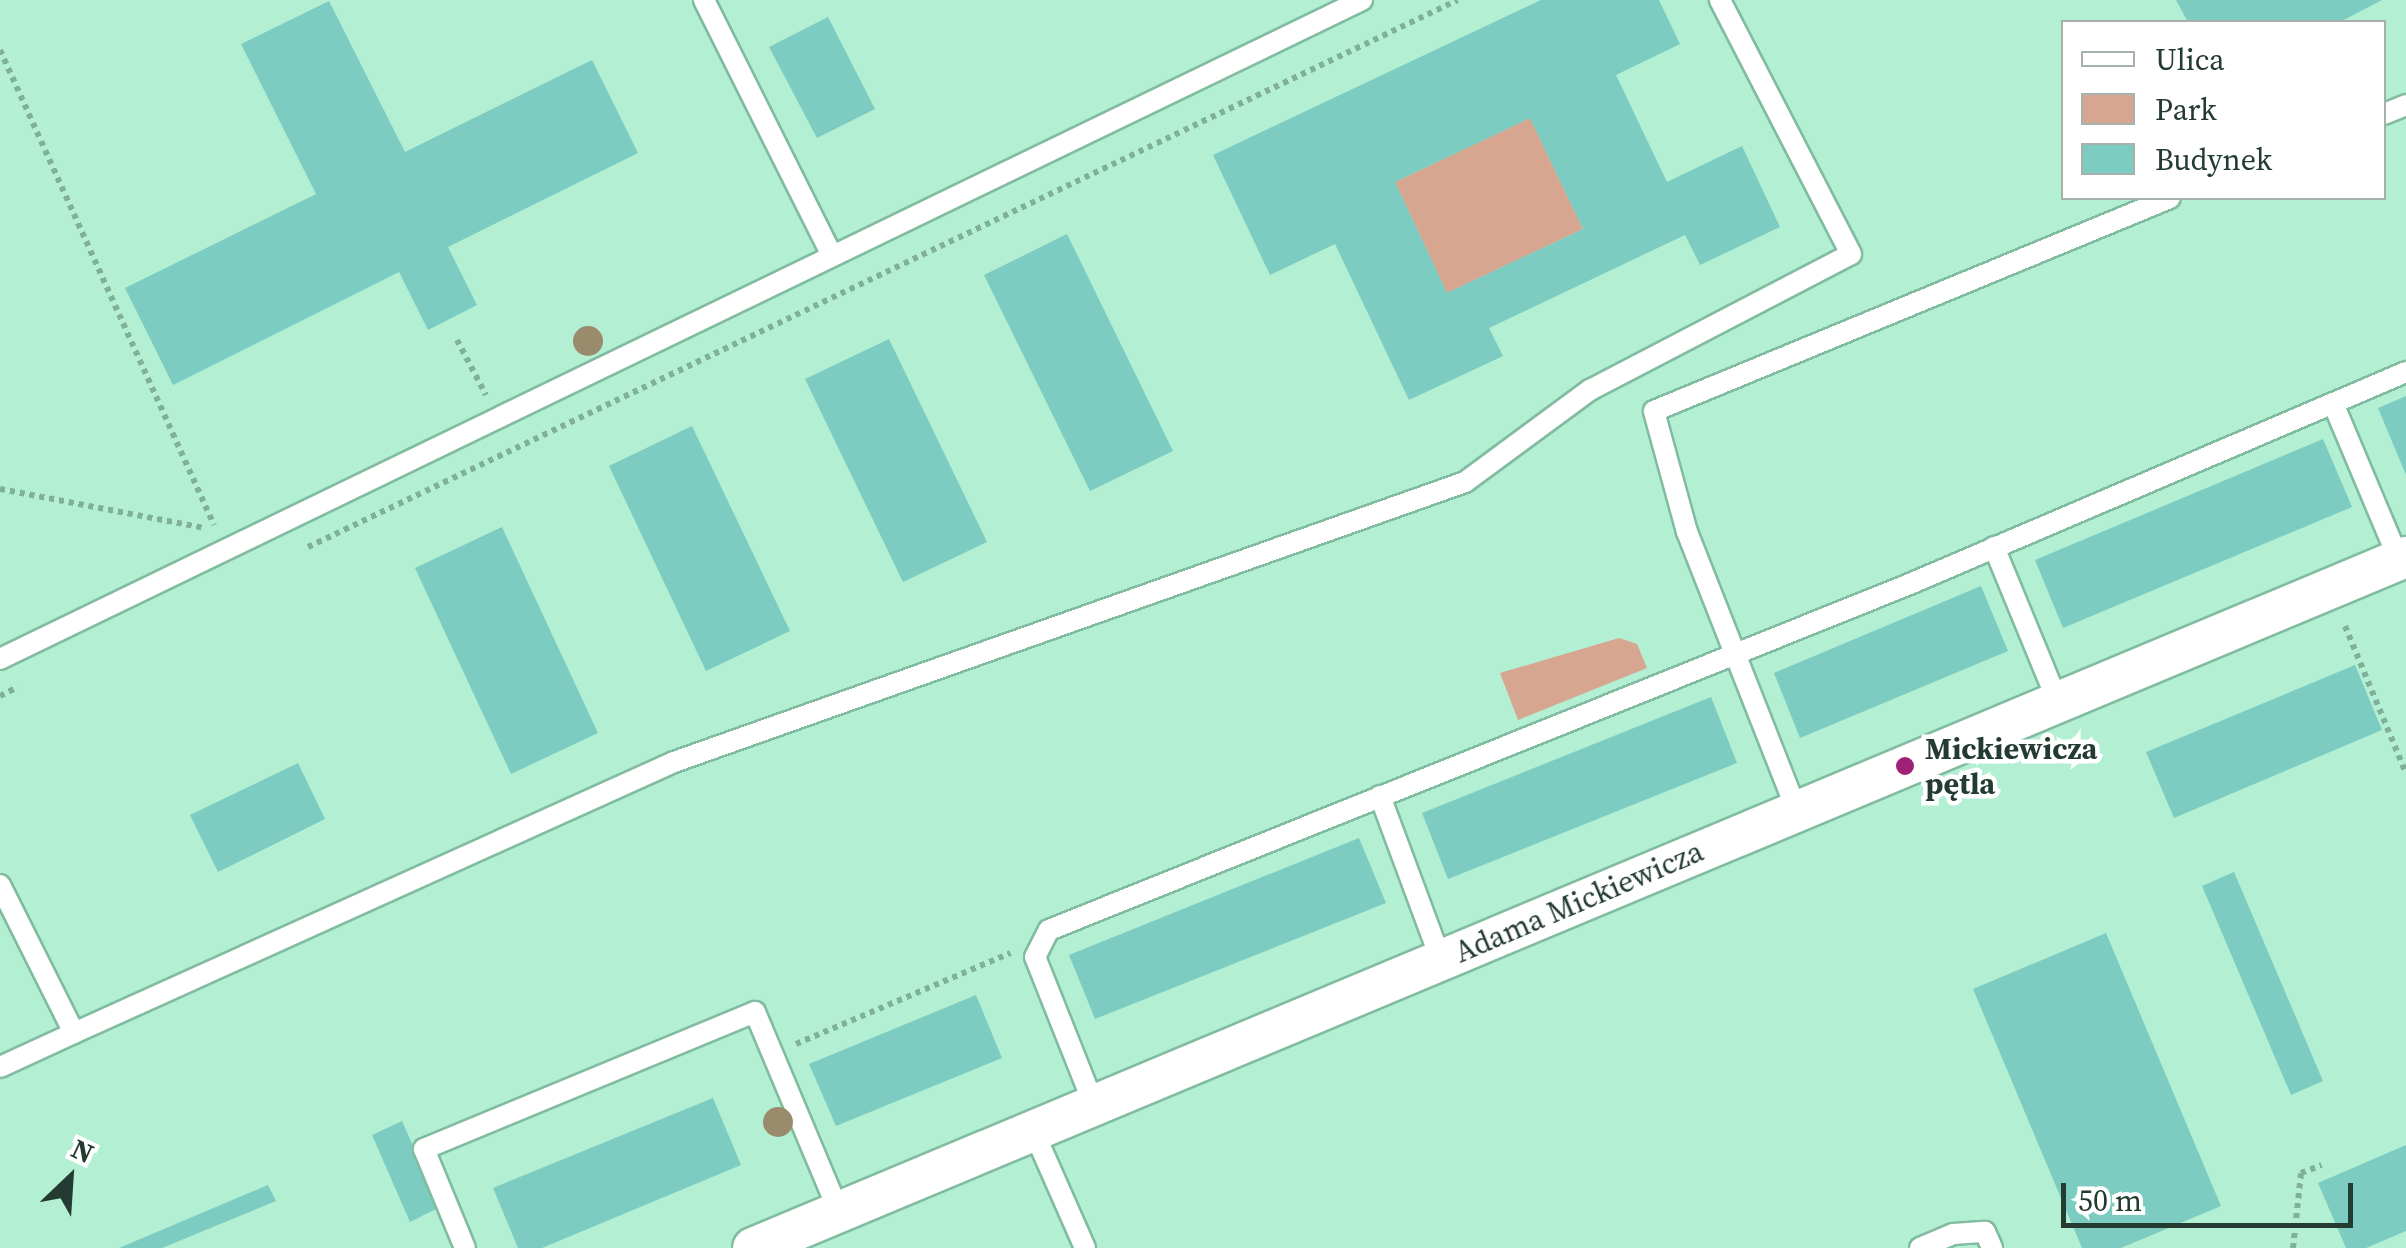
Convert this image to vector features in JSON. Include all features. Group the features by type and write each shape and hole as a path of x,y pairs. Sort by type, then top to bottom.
{"street":[{"name":"Adama Mickiewicza","path":"753,1248 2402,558"}],"lane":[{"path":"704,0 832,256"},
{"path":"0,659 1362,0"},
{"path":"0,1067 674,762 1465,482 1590,390 1850,254 1720,0"},
{"path":"1797,810 1687,532 1654,411 2165,200"},
{"path":"1094,1105 1035,957 1038,940 1049,930 1736,654 2406,372"},
{"path":"2333,403 2402,558"},
{"path":"1994,547 2058,702"},
{"path":"1380,796 1442,960"},
{"path":"0,885 74,1033"},
{"path":"465,1248 424,1149 755,1012 839,1212"},
{"path":"1033,1130 1085,1248"},
{"path":"1920,1248 1953,1234 1985,1232 1992,1248"}],"path":[{"path":"304,549 1458,0"},
{"path":"0,50 216,530"},
{"path":"2345,626 2406,774"},
{"path":"773,1054 1038,940"},
{"path":"2292,1248 2302,1173 2322,1165"}],"green space":[{"path":"1530,118 1583,229 1447,293 1395,182"},
{"path":"1619,638 1637,644 1647,668 1518,720 1500,673"}],"building":[{"path":"1541,0 1659,0 1680,44 1616,75 1667,182 1742,146 1780,227 1700,265 1685,235 1489,328 1503,356 1409,400 1335,244 1270,275 1213,155","holes":["1530,118 1583,229 1447,293 1395,182"]},
{"path":"2176,0 2382,0 2344,20 2187,20"},
{"path":"329,1 405,152 592,60 638,153 448,247 477,305 428,330 399,272 173,385 125,288 316,194 241,44"},
{"path":"828,17 875,109 817,138 769,47"},
{"path":"1067,234 1173,451 1090,491 984,275"},
{"path":"889,339 987,542 903,582 805,379"},
{"path":"2406,396 2406,475 2378,408"},
{"path":"692,426 790,631 706,671 609,466"},
{"path":"2323,439 2352,507 2063,628 2035,560"},
{"path":"502,527 598,733 511,774 415,568"},
{"path":"1981,586 2008,651 1800,738 1774,673"},
{"path":"2355,665 2382,730 2174,818 2146,752"},
{"path":"1711,697 1737,763 1448,879 1422,813"},
{"path":"298,763 325,819 218,872 190,815"},
{"path":"1359,838 1386,903 1095,1019 1069,955"},
{"path":"2234,872 2323,1081 2291,1095 2202,886"},
{"path":"2106,933 2221,1206 2121,1248 2082,1248 1973,989"},
{"path":"976,995 1002,1058 836,1126 809,1064"},
{"path":"713,1098 741,1165 542,1248 518,1248 493,1188"},
{"path":"402,1121 440,1207 410,1222 372,1135"},
{"path":"2406,1145 2406,1231 2366,1248 2346,1248 2318,1183"},
{"path":"268,1185 276,1201 162,1248 119,1248"}],"place":[{"name":"Mickiewicza pętla","path":"1905,766"}]}
